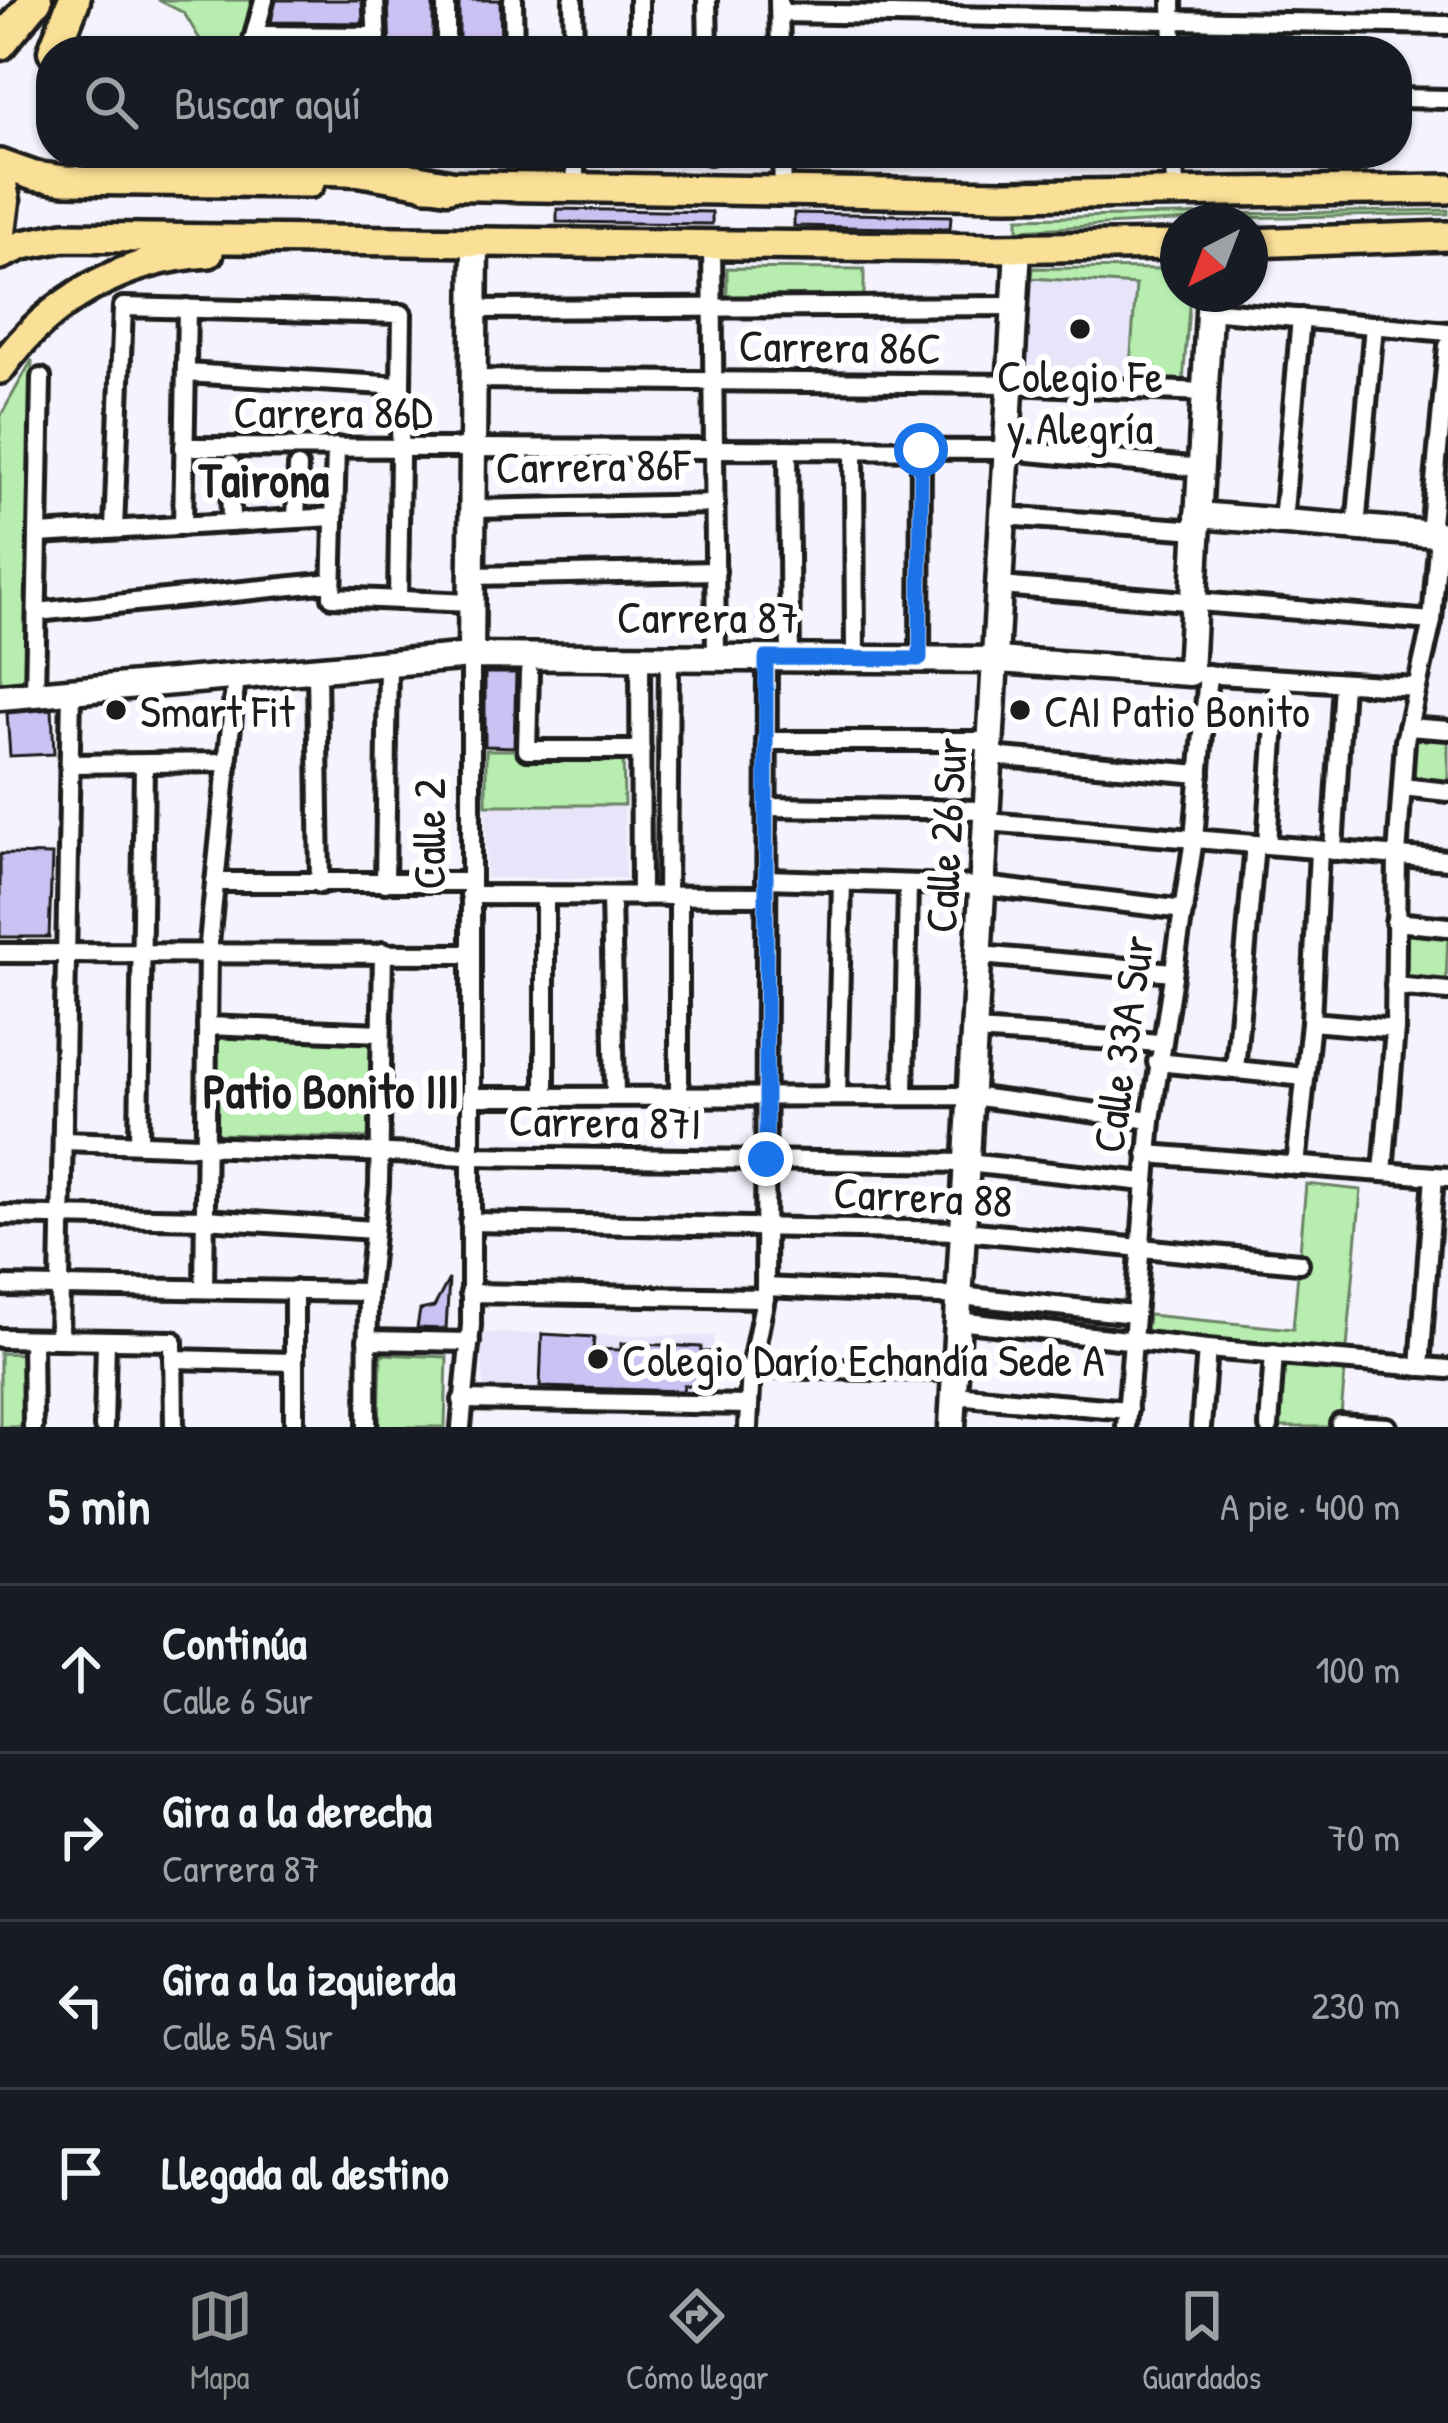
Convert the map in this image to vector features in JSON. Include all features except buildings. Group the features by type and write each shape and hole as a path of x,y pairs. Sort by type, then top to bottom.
{"highway":[{"path":"0,44 36,0"},
{"path":"60,36 74,0"},
{"path":"300,168 359,170 448,186"},
{"path":"0,178 4,201 0,232"}],"main road":[{"path":"0,164 64,180 575,189 1175,193 1448,189"},
{"path":"1268,242 1448,236"},
{"path":"0,255 64,237 1018,248 1160,245"},
{"path":"0,369 30,332 58,308 106,278 141,264 189,254 311,252 439,240"}],"street":[{"path":"255,36 264,0"},
{"path":"375,0 377,36"},
{"path":"446,0 446,36"},
{"path":"513,0 514,36"},
{"path":"573,0 574,36"},
{"path":"639,0 639,36"},
{"path":"707,0 708,36"},
{"path":"1172,0 1172,36"},
{"path":"780,7 1448,25"},
{"path":"1412,98 1448,99"},
{"path":"575,168 575,189"},
{"path":"782,168 783,192"},
{"path":"1174,168 1175,193"},
{"name":"Calle 2","path":"460,1427 470,1342 476,241"},
{"path":"712,244 716,658"},
{"name":"Calle 26 Sur","path":"952,1427 1018,248"},
{"path":"475,309 1015,306"},
{"path":"114,530 123,307 402,314 398,600"},
{"path":"182,526 188,308"},
{"name":"Calle 33A Sur","path":"1127,1418 1157,1062 1195,839 1199,674 1194,602 1209,312"},
{"path":"1266,312 1448,332"},
{"path":"1283,522 1301,318"},
{"path":"1356,528 1374,325"},
{"path":"1383,1172 1395,1029 1402,787 1408,727 1432,621 1448,346"},
{"path":"186,373 401,386"},
{"path":"35,694 41,378"},
{"name":"Carrera 86C","path":"474,379 1011,384 1205,392"},
{"name":"Carrera 86D","path":"184,447 1007,450 1201,468"},
{"path":"332,590 336,447"},
{"path":"750,1427 751,1368 765,1293 766,741 778,658 788,449"},
{"path":"854,449 855,659"},
{"path":"920,659 921,450"},
{"path":"230,464 231,523"},
{"path":"296,519 298,467"},
{"name":"Carrera 86F","path":"472,509 715,504"},
{"path":"1004,516 1283,522 1439,535"},
{"path":"38,534 334,517"},
{"path":"472,576 716,571"},
{"path":"1000,586 1432,621"},
{"path":"37,612 332,590 398,600 471,603"},
{"name":"Carrera 87","path":"0,697 471,656 997,660 1416,688"},
{"path":"640,658 641,896"},
{"path":"669,658 679,1096"},
{"path":"385,883 388,663"},
{"path":"317,669 320,884"},
{"path":"529,673 526,750 641,750"},
{"path":"205,1288 208,953 236,676"},
{"path":"1235,1070 1278,679"},
{"path":"1296,1166 1342,682"},
{"path":"59,1339 70,691"},
{"path":"1408,727 1448,730"},
{"path":"766,741 992,748 1199,774"},
{"path":"69,764 228,762"},
{"path":"139,1143 144,765"},
{"path":"1402,787 1448,792"},
{"path":"766,807 988,816 1448,860"},
{"path":"215,882 385,883 545,896 673,896 842,881 984,886 1184,910"},
{"path":"837,1095 842,881"},
{"path":"904,1094 908,884"},
{"path":"545,896 545,1096"},
{"path":"611,896 615,1096"},
{"path":"1395,922 1448,927"},
{"path":"367,1427 368,1292 380,1151 383,952"},
{"path":"0,953 470,953"},
{"path":"980,955 1173,972"},
{"path":"1394,986 1448,991"},
{"path":"1311,1022 1395,1029"},
{"path":"207,1026 381,1033"},
{"path":"975,1031 1161,1043"},
{"path":"1157,1062 1305,1077"},
{"path":"470,1096 971,1096 1151,1120"},
{"name":"Carrera 87I","path":"63,1141 470,1156 968,1163 1145,1182"},
{"path":"1148,1154 1441,1176 1420,1367"},
{"path":"0,1215 205,1219 374,1230"},
{"name":"Carrera 88","path":"470,1222 964,1231 1299,1263"},
{"path":"0,1286 368,1292"},
{"path":"294,1291 294,1427"},
{"path":"470,1293 765,1293 959,1309 1134,1314"},
{"path":"959,1309 1133,1340 1448,1369"},
{"path":"0,1338 106,1340 294,1362"},
{"path":"32,1339 33,1427"},
{"path":"104,1427 106,1340"},
{"path":"367,1340 470,1342"},
{"path":"1201,1427 1207,1349"},
{"path":"173,1350 174,1427"},
{"path":"1269,1427 1274,1354"},
{"path":"751,1368 955,1383 1127,1418"},
{"path":"461,1400 749,1405"},
{"path":"1340,1424 1387,1427"}],"shaded area":[{"name":"Colegio Fe y Alegría","path":"1032,278 1136,285 1129,380 1024,372"},
{"path":"486,805 624,805 625,878 486,878"},
{"name":"Colegio Darío Echandía Sede A","path":"482,1333 714,1336 714,1382 683,1394 484,1393"}],"green space":[{"path":"158,0 251,0 243,36 198,36 184,13"},
{"path":"1448,210 1448,214 1268,217 1268,213"},
{"path":"1160,215 1160,222 1018,230 1018,218"},
{"path":"727,268 864,269 864,299 727,297"},
{"path":"1033,268 1160,269 1160,312 1189,312 1183,383 1129,380 1136,285 1032,278"},
{"path":"32,360 26,680 0,682 0,417"},
{"path":"1414,732 1448,735 1448,785 1410,781"},
{"path":"486,750 623,750 624,805 486,805"},
{"path":"1407,930 1448,934 1446,984 1403,980"},
{"path":"216,1032 373,1036 372,1138 214,1134"},
{"path":"1306,1184 1361,1190 1340,1427 1273,1427 1278,1358 1145,1342 1148,1315 1293,1329"},
{"path":"0,1353 26,1354 24,1427 0,1427"},
{"path":"381,1354 447,1357 445,1427 379,1427"}],"place":[{"name":"Colegio Fe y Alegría","path":"1080,329"},
{"name":"Smart Fit","path":"116,710"},
{"name":"CAI Patio Bonito","path":"1020,710"},
{"name":"Colegio Darío Echandía Sede A","path":"598,1359"}],"district":[{"name":"Tairona","path":"264,479"},
{"name":"Patio Bonito III","path":"331,1090"}],"route":[{"path":"766,1159 766,658 920,659 921,450"}]}
